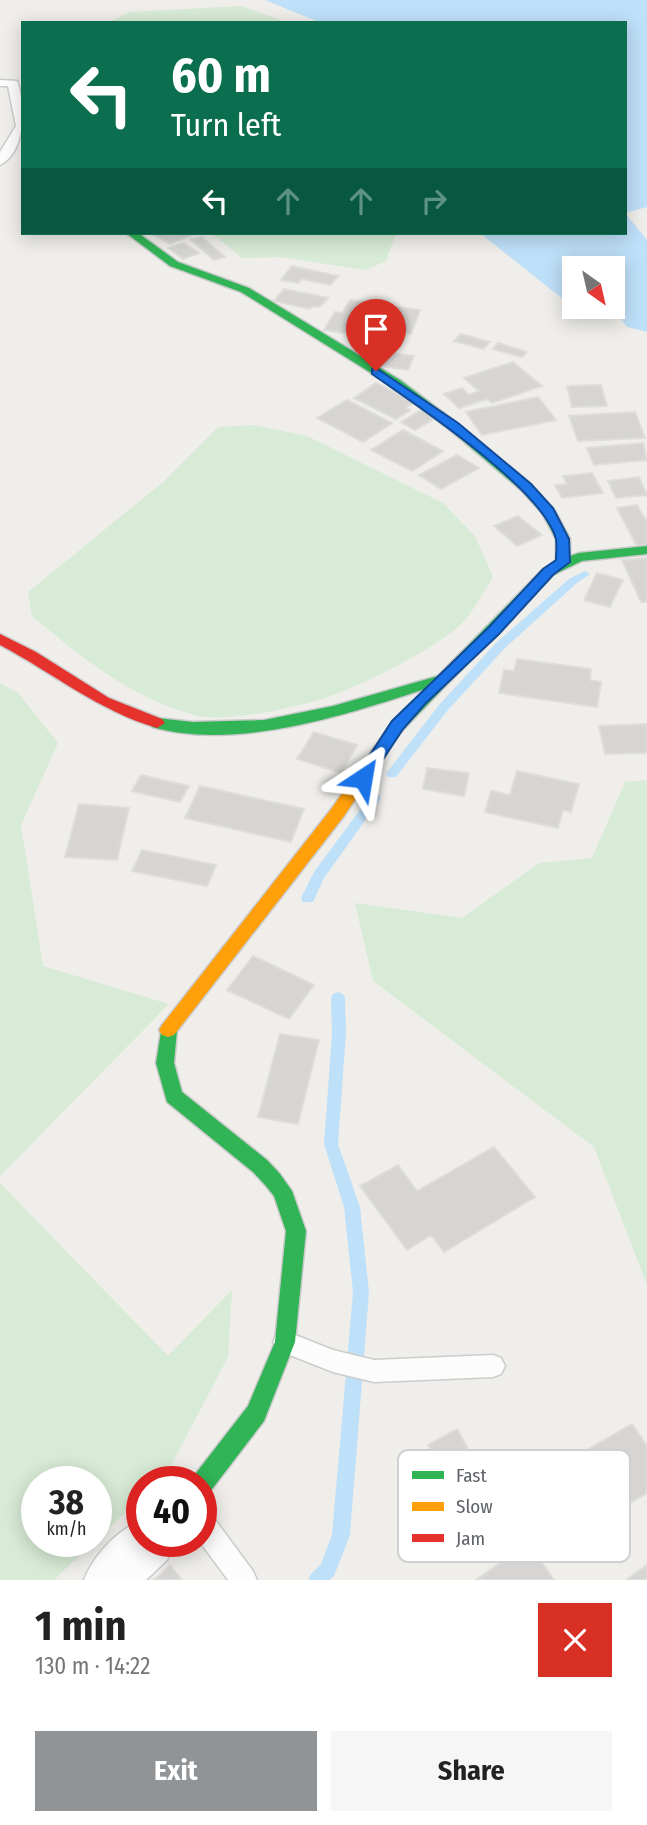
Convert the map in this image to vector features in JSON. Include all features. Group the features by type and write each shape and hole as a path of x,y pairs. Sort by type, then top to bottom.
{"street":[{"path":"134,235 174,264 245,290 396,383 453,426 526,487 548,511 563,539 563,562"},
{"path":"216,1466 256,1413 285,1342 296,1231 292,1213 282,1191 260,1166 174,1096 166,1081 164,1048 168,1028 338,812 398,725 442,678 494,631 548,572 563,562 591,554 647,550"},
{"path":"0,639 120,711 164,726 197,731 239,730 350,708 442,678"},
{"path":"109,1580 133,1557"}],"lane":[{"path":"0,83 13,83 21,126 0,162"},
{"path":"285,1342 334,1361 374,1371 493,1366"},
{"path":"217,1544 244,1580"}],"green space":[{"path":"242,6 283,21 112,21 129,12"},
{"path":"213,235 395,235 386,261 366,270 280,257 242,258"},
{"path":"254,425 307,436 443,503 475,536 493,577 468,616 453,631 418,654 358,685 325,698 278,710 241,716 194,715 149,698 88,661 32,616 28,592 162,483 218,427"},
{"path":"0,683 18,693 58,743 21,825 43,966 169,1004 0,1176"},
{"path":"647,780 647,1285 594,1147 373,981 355,903 462,918 539,863 592,858 625,782"},
{"path":"0,1183 168,1356 232,1290 228,1357 171,1466 126,1466 126,1512 112,1525 112,1466 21,1466 21,1557 78,1557 54,1580 0,1580"}],"water":[{"path":"265,0 647,0 647,207 627,212 627,21 316,21"},
{"path":"627,215 647,240 647,308 625,309 625,256 562,256 562,298 483,235 627,235"}],"building":[{"path":"154,235 192,235 170,244"},
{"path":"202,237 225,257 214,260 191,240"},
{"path":"183,243 199,253 183,259 168,248"},
{"path":"292,266 338,276 330,285 302,279 298,283 281,280"},
{"path":"284,289 328,298 320,307 313,306 310,309 274,301"},
{"path":"350,300 389,306 371,337 324,330 335,312 342,313"},
{"path":"397,307 420,310 411,334 388,331"},
{"path":"461,334 490,342 483,349 454,341"},
{"path":"498,343 527,352 522,357 493,349"},
{"path":"388,352 414,356 408,370 381,366"},
{"path":"513,362 542,386 492,403 487,399 459,408 444,394 462,388 469,395 479,391 464,378"},
{"path":"376,383 415,402 405,408 410,410 396,419 354,398"},
{"path":"601,385 607,406 572,407 567,386"},
{"path":"538,397 556,420 482,435 466,412"},
{"path":"347,400 392,423 363,442 317,418"},
{"path":"423,409 437,417 415,430 401,422"},
{"path":"635,412 645,438 578,441 569,416"},
{"path":"403,430 443,451 412,471 371,450"},
{"path":"643,443 647,460 594,465 587,448"},
{"path":"457,455 479,468 441,489 419,475"},
{"path":"592,473 603,493 562,498 555,485 567,484 563,476"},
{"path":"639,477 647,495 616,498 608,481"},
{"path":"637,505 644,518 647,518 647,544 637,546 617,508"},
{"path":"518,516 542,535 517,546 494,526"},
{"path":"647,558 647,602 641,602 622,560"},
{"path":"597,573 623,580 610,607 584,600"},
{"path":"517,659 591,669 590,680 601,682 597,707 499,693 504,670 514,671"},
{"path":"647,724 647,753 605,754 599,726"},
{"path":"314,732 357,745 341,773 297,759"},
{"path":"427,768 469,773 464,796 423,789"},
{"path":"517,771 579,784 571,812 563,810 558,828 485,812 491,791 510,795"},
{"path":"141,775 189,786 180,802 132,791"},
{"path":"200,786 304,809 291,842 185,818"},
{"path":"79,804 129,808 117,860 65,857"},
{"path":"142,850 216,865 207,886 132,871"},
{"path":"253,956 314,985 289,1019 227,990"},
{"path":"280,1034 319,1040 298,1124 258,1117"},
{"path":"494,1147 535,1197 444,1252 431,1235 407,1250 360,1186 398,1165 417,1191"},
{"path":"632,1424 647,1446 647,1493 630,1503 630,1450 587,1450"},
{"path":"457,1429 469,1450 431,1450 428,1445"},
{"path":"501,1562 541,1562 554,1580 476,1580"},
{"path":"170,1565 182,1580 154,1580"},
{"path":"647,1565 647,1580 626,1580"}],"waterway":[{"path":"642,309 647,315"},
{"path":"392,774 443,708 501,645 573,581 585,574"},
{"path":"308,898 319,875 375,798"},
{"path":"317,1580 328,1570 341,1535 361,1292 352,1207 331,1144 339,1033 338,998"}],"traffic: fast":[{"path":"134,235 174,264 245,290 396,383 453,426 526,487 548,511 563,539 563,562"},
{"path":"395,729 548,572 579,557 647,550"},
{"path":"157,723 193,728 229,728 299,720 436,680"},
{"path":"168,1030 165,1063 174,1096 260,1166 273,1180 282,1191 296,1231 285,1342 256,1413 216,1466"}],"traffic: slow":[{"path":"168,1030 338,812 395,729"}],"traffic: jam":[{"path":"0,639 31,655 104,702 157,723"}],"route":[{"path":"363,778 398,725 420,701 494,631 548,572 563,562 563,539 548,511 526,487 453,426 376,371"}]}
